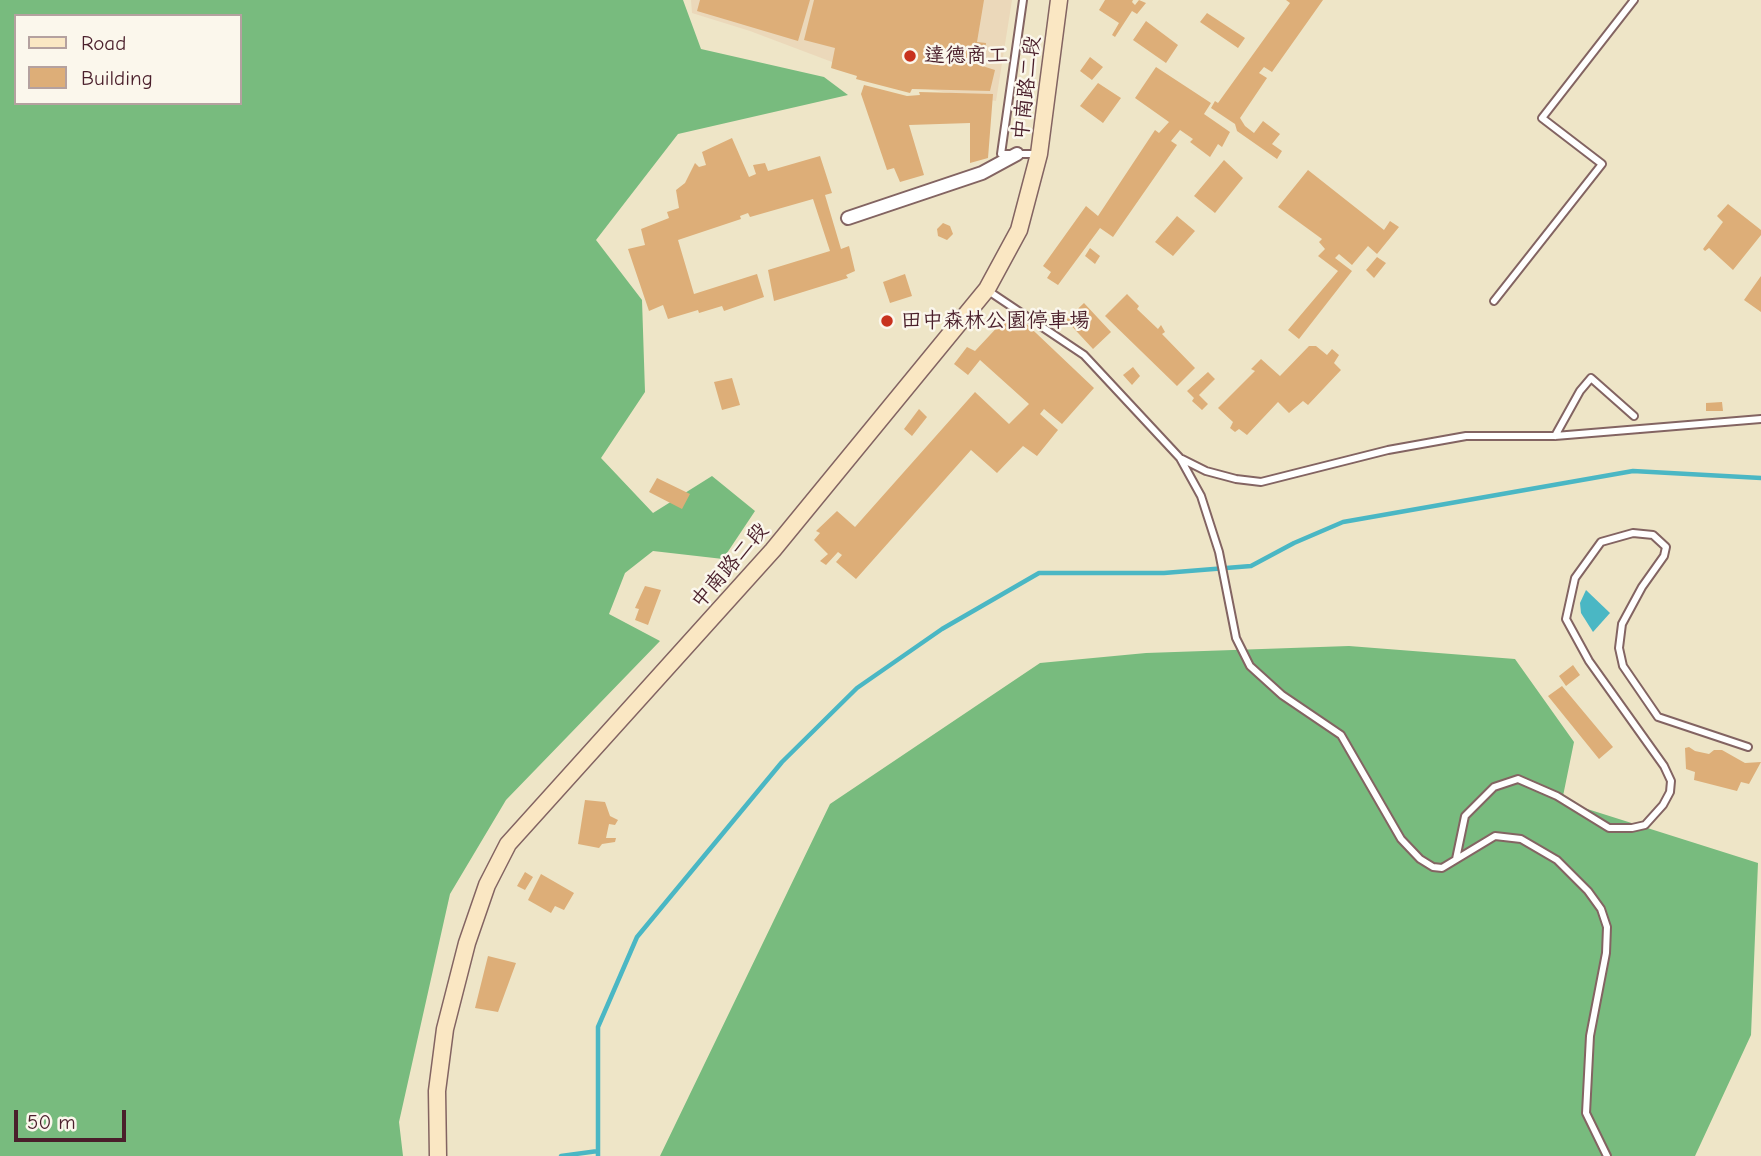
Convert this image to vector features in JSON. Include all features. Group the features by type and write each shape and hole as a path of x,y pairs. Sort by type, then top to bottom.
{"main road":[{"name":"中南路二段","path":"438,1156 437,1091 445,1029 467,943 483,897 508,844 772,550 986,289 1018,230 1039,154 1059,0"}],"street":[{"path":"848,218 982,173 1017,154"}],"lane":[{"path":"1023,0 1001,154 1039,154"},
{"path":"1494,301 1602,164 1542,118 1634,0"},
{"path":"986,289 1084,355 1180,458 1201,496 1219,552 1236,638 1250,666 1282,695 1341,735 1401,839 1420,859 1433,867 1442,868 1495,835 1521,839 1557,860 1588,891 1601,909 1607,927 1606,953 1590,1036 1586,1113 1607,1156"},
{"path":"1555,436 1580,391 1591,378 1634,416"},
{"path":"1180,458 1206,471 1261,482 1388,450 1466,436 1555,436 1761,419"},
{"path":"1456,859 1465,816 1494,787 1518,779 1557,796 1609,828 1645,825 1663,805 1670,792 1671,781 1664,766 1589,661 1566,619 1574,578 1601,542 1633,533 1653,535 1666,547 1664,556 1642,587 1622,624 1619,648 1623,666 1658,717 1748,747"}],"shaded area":[{"name":"達德商工","path":"691,0 1012,0 996,101 885,82 750,31 692,13"}],"green space":[{"path":"0,0 683,0 701,49 824,77 848,95 678,134 596,240 642,300 645,392 601,458 653,513 712,476 755,511 723,559 653,551 625,573 609,614 660,641 506,800 450,894 399,1122 403,1156 0,1156"},
{"path":"1349,646 1515,659 1574,742 1562,801 1758,863 1751,1035 1695,1156 660,1156 830,804 1040,663 1146,653"}],"water":[{"path":"1586,590 1610,613 1593,632 1581,613 1580,603"}],"building":[{"path":"700,0 810,0 798,41 697,11"},
{"name":"達德商工","path":"814,0 984,0 977,42 986,43 985,51 979,50 976,64 995,70 990,91 912,89 910,93 856,79 857,76 831,68 835,48 804,40"},
{"path":"1105,0 1133,0 1135,5 1139,0 1146,3 1137,14 1132,11 1115,37 1112,35 1119,23 1099,10"},
{"path":"1286,0 1323,0 1272,72 1264,67 1259,73 1267,78 1240,118 1254,133 1263,121 1280,134 1272,144 1282,151 1277,159 1237,131 1235,124 1211,108 1215,101 1218,103 1290,3"},
{"path":"1207,13 1245,38 1238,48 1200,22"},
{"path":"1146,21 1178,45 1166,63 1133,40"},
{"path":"1090,57 1103,67 1092,80 1080,71"},
{"path":"1156,67 1211,103 1204,114 1230,132 1222,147 1218,144 1210,157 1190,142 1193,139 1180,130 1171,141 1177,145 1113,237 1100,228 1058,285 1047,278 1051,272 1043,266 1086,206 1098,216 1155,130 1159,133 1169,122 1135,98"},
{"path":"1098,83 1121,98 1103,123 1080,106"},
{"path":"864,85 907,96 920,95 919,92 993,94 988,158 970,163 970,123 909,125 924,175 900,182 894,168 887,170 861,94"},
{"path":"732,138 749,177 756,174 753,165 765,163 768,171 820,156 832,193 825,195 841,249 849,246 855,271 846,275 848,278 774,301 768,270 830,251 813,199 750,217 748,213 740,216 741,219 678,240 694,294 757,274 764,297 724,311 722,306 668,319 663,305 649,311 628,249 645,245 641,229 669,218 667,212 679,208 676,190 685,183 695,163 699,167 706,165 702,152"},
{"path":"1224,160 1243,178 1215,213 1194,196"},
{"path":"1308,170 1384,230 1390,221 1399,227 1377,254 1368,246 1352,265 1339,254 1335,258 1352,271 1299,339 1288,330 1338,271 1318,256 1325,249 1319,242 1322,239 1278,207"},
{"path":"1728,204 1761,230 1761,235 1733,270 1709,248 1705,251 1703,249 1723,222 1717,216"},
{"path":"1177,216 1195,231 1173,256 1155,242"},
{"path":"943,223 950,226 953,234 947,240 938,236 937,229"},
{"path":"1090,248 1100,256 1095,264 1085,256"},
{"path":"1377,257 1386,263 1374,278 1366,270"},
{"path":"905,274 912,296 890,303 883,282"},
{"path":"1761,276 1761,312 1744,300"},
{"path":"1127,294 1139,306 1137,309 1158,329 1161,325 1165,332 1162,334 1195,368 1177,386 1105,316"},
{"path":"1084,303 1111,332 1093,349 1066,320"},
{"path":"1017,315 1094,388 1062,424 1044,409 1040,414 1058,430 1037,456 1023,446 997,473 971,450 856,579 836,562 842,555 838,552 826,565 820,561 828,554 814,540 820,533 816,531 837,511 855,527 975,392 1009,424 1029,404 980,360 968,375 954,364 967,347 975,351 1004,320 1008,324"},
{"path":"1309,346 1316,346 1327,355 1332,349 1339,355 1334,363 1341,370 1308,405 1303,401 1289,413 1278,402 1247,435 1239,429 1235,432 1230,428 1233,422 1218,408 1255,371 1251,369 1261,359 1280,376"},
{"path":"1133,367 1140,376 1132,385 1123,375"},
{"path":"1208,372 1215,379 1199,395 1208,404 1202,410 1192,401 1194,398 1187,391"},
{"path":"732,378 740,405 722,410 714,382"},
{"path":"1722,402 1723,411 1706,411 1706,403"},
{"path":"919,409 927,417 912,436 904,429"},
{"path":"657,478 690,494 682,509 649,492"},
{"path":"645,586 661,590 648,625 635,620 639,609 635,608"},
{"path":"1573,665 1580,675 1566,686 1559,676"},
{"path":"1562,686 1613,747 1599,759 1548,696"},
{"path":"1685,748 1709,754 1714,750 1722,750 1745,763 1761,762 1749,784 1741,782 1737,791 1694,780 1695,772 1686,769"},
{"path":"585,800 605,802 610,816 618,820 615,825 609,824 606,838 616,838 615,842 602,844 599,848 578,844"},
{"path":"525,872 533,877 525,890 517,886"},
{"path":"541,874 574,893 564,910 555,906 551,913 528,900"},
{"path":"488,956 516,963 498,1012 475,1008"}],"waterway":[{"path":"598,1156 598,1027 637,937 782,762 857,688 942,629 1039,573 1164,573 1251,566 1294,543 1343,522 1633,471 1761,478"},
{"path":"561,1156 598,1151"}],"place":[{"name":"達德商工","path":"910,56"},
{"name":"田中森林公園停車場","path":"887,321"}]}
